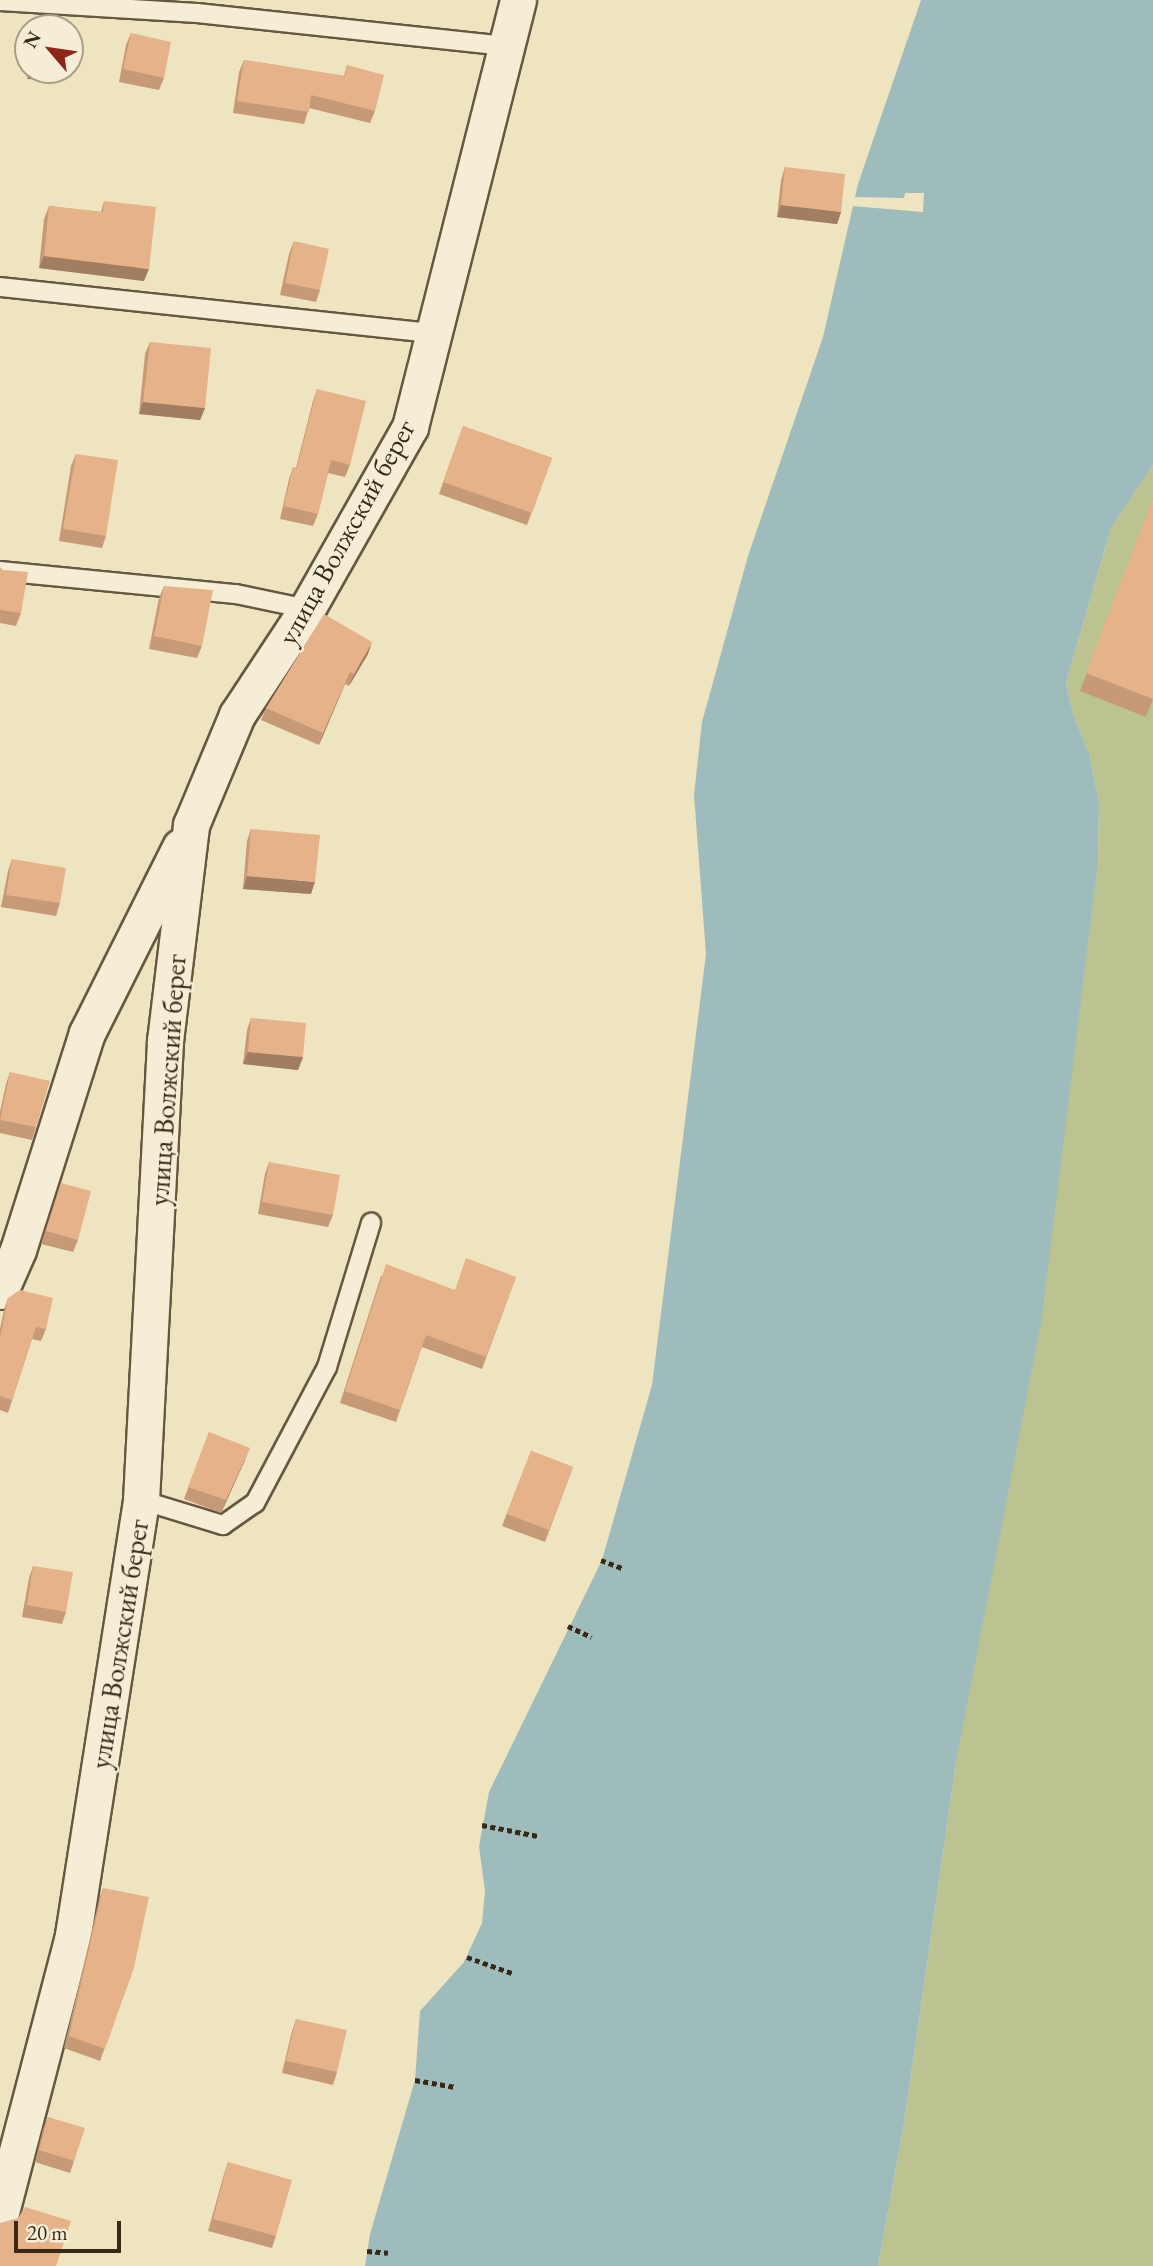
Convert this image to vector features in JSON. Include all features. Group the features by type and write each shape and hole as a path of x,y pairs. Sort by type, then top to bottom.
{"street":[{"name":"улица Волжский берег","path":"0,2216 73,1935 141,1500 165,1041 191,825 237,715 307,609 410,428 518,0"},
{"path":"0,1291 18,1250 87,1033 191,825"}],"lane":[{"path":"0,1 197,13 506,46"},
{"path":"0,287 434,333"},
{"path":"0,571 236,594 307,609"},
{"path":"141,1500 223,1525 255,1503 327,1367 371,1223"}],"path":[{"path":"601,1560 624,1569"},
{"path":"568,1626 592,1637"},
{"path":"482,1825 538,1836"},
{"path":"467,1957 512,1973"},
{"path":"415,2080 455,2087"},
{"path":"367,2251 388,2253"}],"green space":[{"path":"1153,465 1153,2266 878,2266 904,2124 956,1762 1098,863 1099,802 1089,753 1073,714 1066,683 1111,528"}],"water":[{"path":"921,0 1153,0 1153,465 1111,528 1066,683 1073,714 1089,753 1099,802 1098,863 1041,1323 956,1762 904,2124 878,2266 365,2266 370,2234 415,2080 420,2011 464,1962 482,1923 485,1891 479,1846 489,1792 602,1560 652,1385 706,954 694,795 702,722 748,556 823,337 858,184"}],"pier":[{"path":"905,193 924,193 923,212 852,206 854,197 904,198"}],"building":[{"path":"131,33 171,42 164,78 123,69"},
{"path":"244,60 345,76 347,65 384,75 375,111 311,95 309,112 237,101"},
{"path":"785,167 845,174 841,212 781,205"},
{"path":"104,201 156,207 149,269 44,256 49,206 103,212"},
{"path":"294,241 329,249 320,290 285,283"},
{"path":"150,342 211,348 205,408 143,402"},
{"path":"317,389 366,401 350,465 331,460 318,514 284,506 293,467 297,468"},
{"path":"463,426 552,458 532,513 443,482"},
{"path":"76,454 118,460 106,536 63,529"},
{"path":"1153,498 1153,699 1086,673"},
{"path":"0,567 3,570 28,572 21,613 0,610"},
{"path":"164,586 213,590 202,646 154,636"},
{"path":"324,614 372,642 354,674 350,672 323,733 266,708"},
{"path":"251,829 320,835 315,882 247,876"},
{"path":"12,859 66,868 60,903 6,895"},
{"path":"251,1018 306,1023 303,1057 248,1052"},
{"path":"10,1072 50,1081 36,1127 0,1120"},
{"path":"269,1162 340,1175 333,1215 262,1202"},
{"path":"61,1183 91,1191 78,1240 46,1231"},
{"path":"466,1258 516,1277 486,1357 426,1335 400,1410 345,1391 386,1264 455,1290"},
{"path":"20,1290 53,1298 46,1329 36,1327 12,1400 0,1396 0,1338 8,1298"},
{"path":"209,1432 250,1448 226,1500 188,1487"},
{"path":"531,1451 573,1467 549,1530 507,1514"},
{"path":"33,1566 73,1572 66,1612 27,1605"},
{"path":"103,1888 149,1897 134,1967 105,2049 69,2036"},
{"path":"296,2019 347,2030 337,2072 286,2061"},
{"path":"48,2117 85,2128 74,2161 39,2150"},
{"path":"228,2162 292,2180 276,2236 213,2219"},
{"path":"25,2207 71,2221 56,2266 0,2266 0,2223 18,2218"}]}
